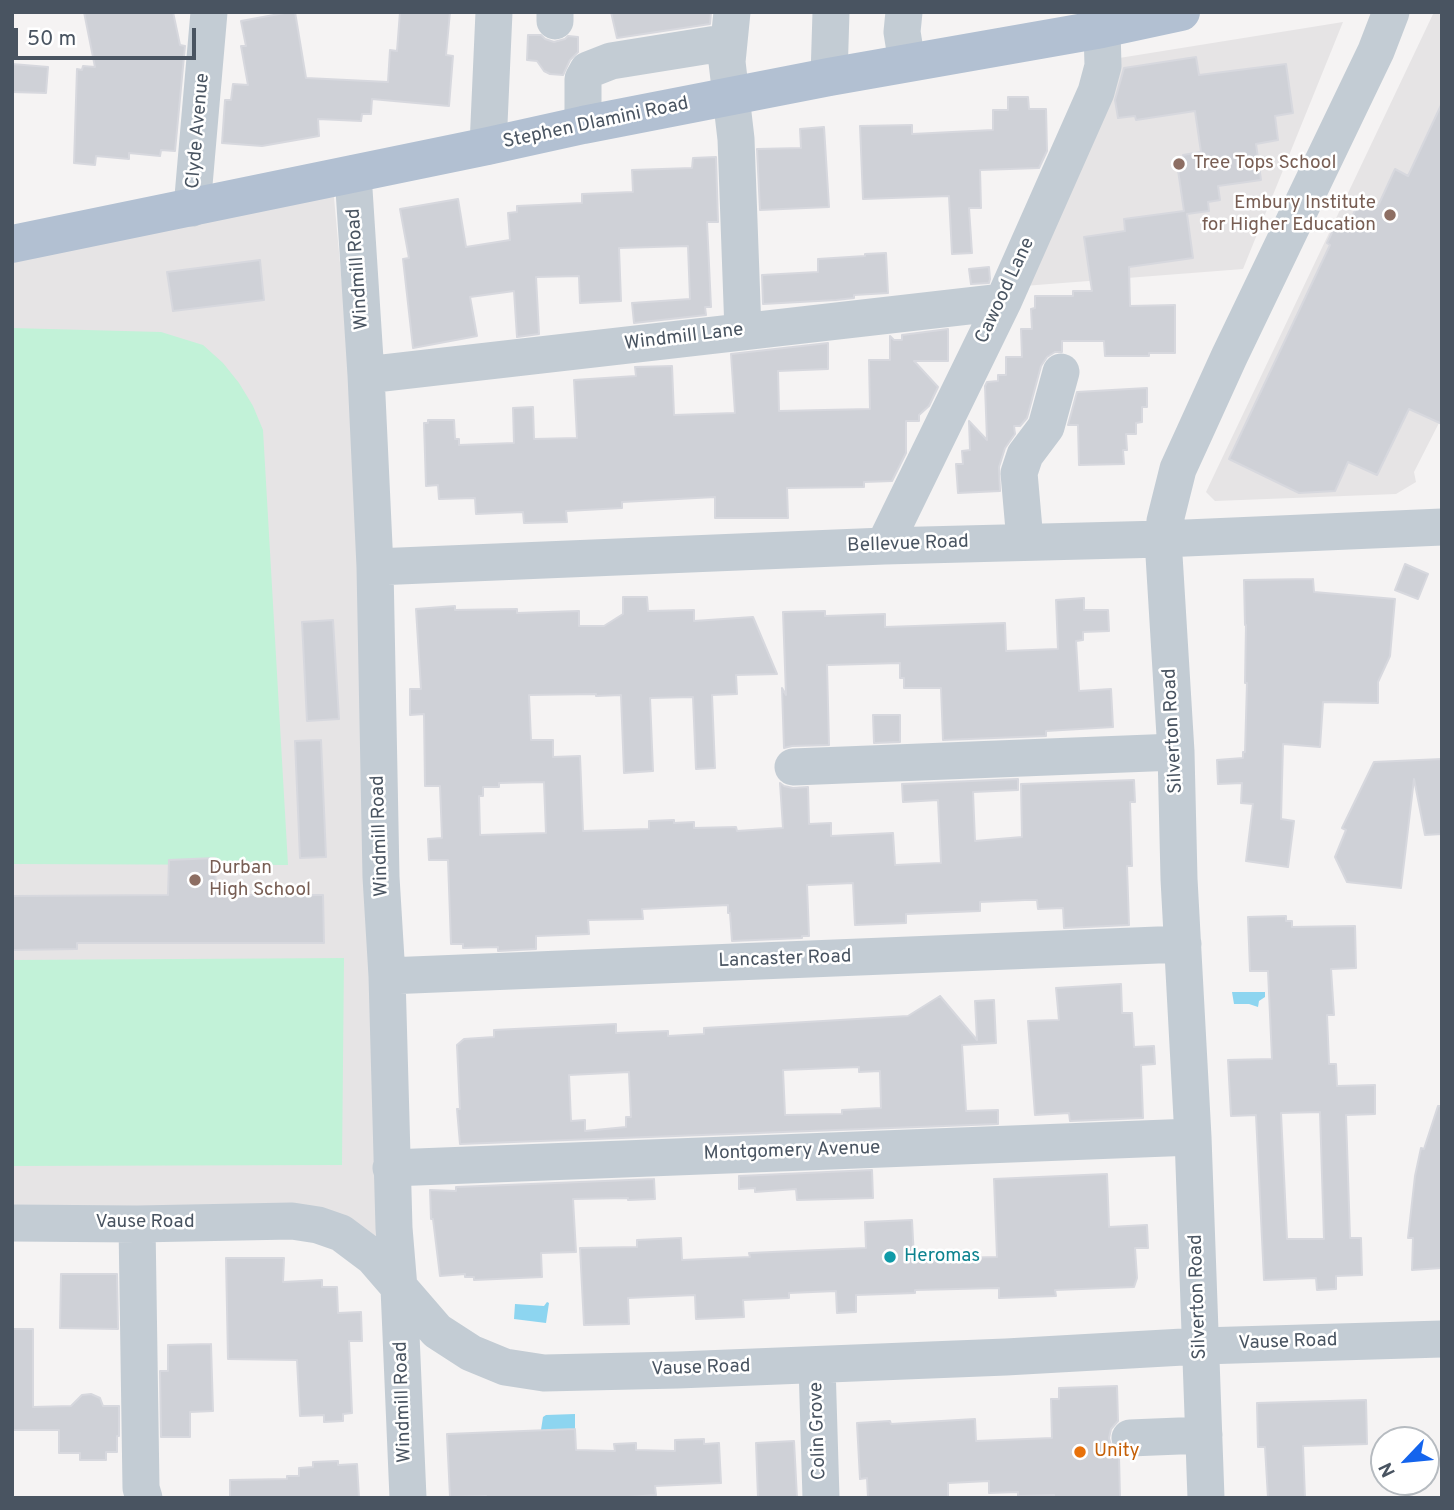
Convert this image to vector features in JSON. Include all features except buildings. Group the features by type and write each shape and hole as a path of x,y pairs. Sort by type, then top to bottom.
{"main road":[{"name":"Stephen Dlamini Road","path":"12,244 583,125 1181,12"}],"street":[{"name":"Clyde Avenue","path":"192,208 209,12"},
{"path":"488,146 494,12"},
{"path":"829,77 831,12"},
{"path":"904,12 902,32 906,63"},
{"name":"Silverton Road","path":"1206,1498 1193,1137 1179,879 1176,752 1163,539 1165,521 1178,469 1229,356 1376,51 1391,12"},
{"path":"583,125 583,79 588,70 730,27 727,62 736,139 743,331"},
{"name":"Cawood Lane","path":"884,546 1003,302 1096,92 1102,66 1102,29"},
{"name":"Windmill Road","path":"353,174 375,567 380,836 387,976 391,1168 408,1498"},
{"name":"Windmill Lane","path":"366,375 1003,302"},
{"path":"1026,541 1019,473 1025,455 1046,427 1061,372"},
{"name":"Bellevue Road","path":"375,567 1442,527"},
{"path":"793,767 1176,752"},
{"name":"Lancaster Road","path":"387,976 1183,944"},
{"name":"Montgomery Avenue","path":"391,1168 1193,1137"},
{"name":"Vause Road","path":"12,1223 292,1221 318,1225 341,1233 373,1256 437,1331 471,1353 505,1367 544,1373 817,1365 1200,1346 1442,1339"},
{"path":"137,1224 141,1488 144,1498"},
{"name":"Colin Grove","path":"817,1365 821,1498"},
{"path":"1130,1438 1204,1435"}],"shaded area":[{"name":"Embury Institute for Higher Education","path":"1434,12 1442,12 1442,417 1414,472 1416,482 1396,494 1215,501 1206,492"},
{"name":"Tree Tops School","path":"1343,22 1243,269 1024,286 1113,59"},
{"name":"Durban High School","path":"333,187 367,556 392,1267 363,1229 12,1208 12,248"}],"green space":[{"path":"12,328 161,332 203,345 223,363 253,406 263,430 288,865 12,864"},
{"path":"344,958 342,1165 12,1166 12,960"}],"water":[{"path":"1232,992 1265,992 1265,997 1259,1001 1258,1007 1234,1004"},
{"path":"547,1302 546,1323 514,1319 515,1304 544,1306"},
{"path":"575,1414 575,1429 541,1430 543,1417 546,1415"}],"place":[{"name":"Tree Tops School","path":"1179,164"},
{"name":"Embury Institute for Higher Education","path":"1390,215"},
{"name":"Durban High School","path":"195,880"},
{"name":"Heromas","path":"890,1257"},
{"name":"Unity","path":"1080,1452"}]}
